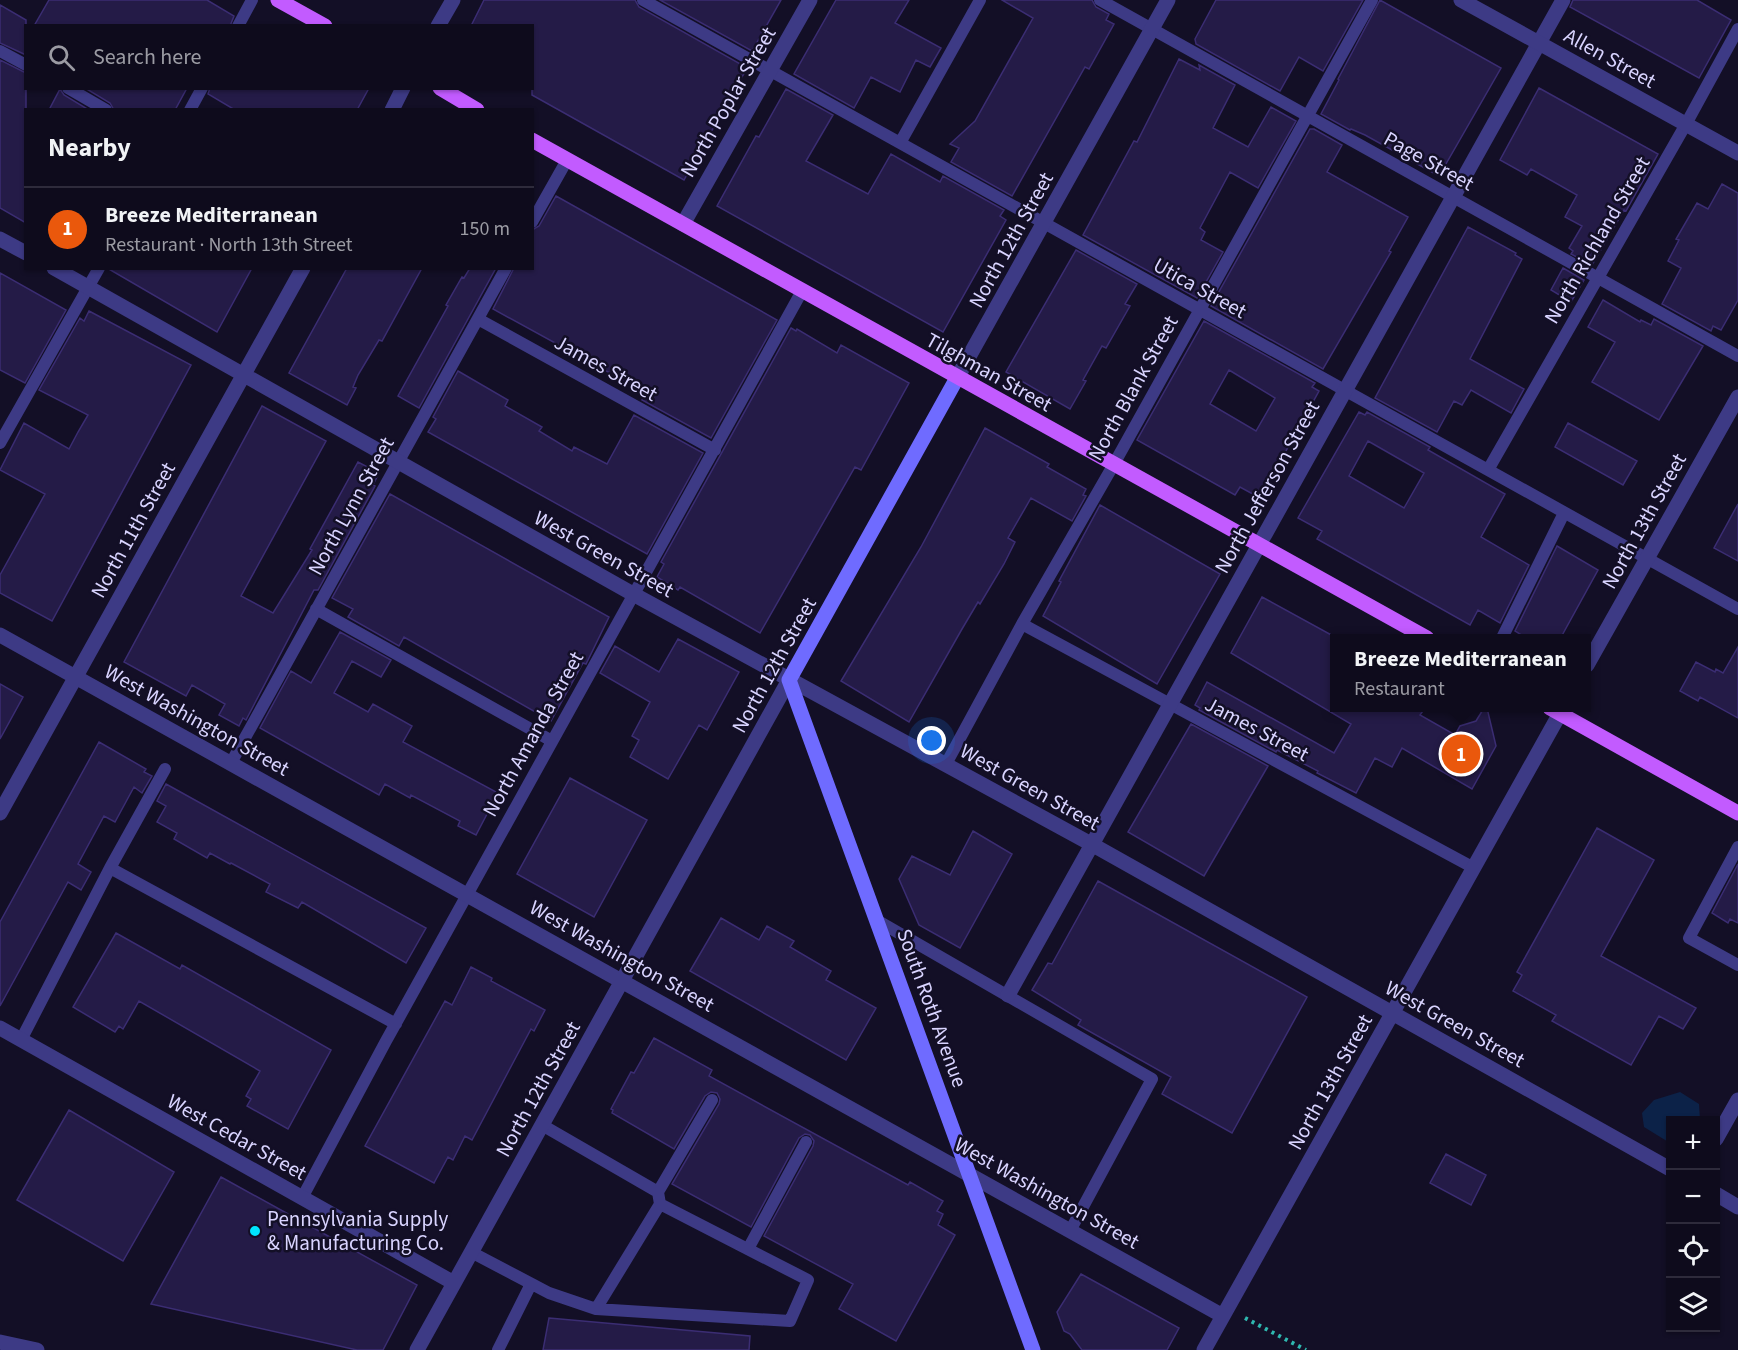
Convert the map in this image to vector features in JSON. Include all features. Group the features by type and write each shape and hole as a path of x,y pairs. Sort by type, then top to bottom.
{"main road":[{"path":"278,0 321,24"},
{"path":"443,90 474,108"},
{"name":"Tilghman Street","path":"534,141 1418,634"},
{"name":"North 12th Street","path":"789,681 957,378"},
{"name":"South Roth Avenue","path":"789,681 1033,1350"},
{"path":"1562,712 1738,813"}],"street":[{"path":"439,24 453,0"},
{"name":"North Poplar Street","path":"683,224 810,0"},
{"name":"North 12th Street","path":"957,378 1168,0"},
{"name":"Allen Street","path":"1461,0 1738,153"},
{"name":"North Jefferson Street","path":"1008,995 1563,0"},
{"path":"393,108 402,90"},
{"path":"0,239 24,252"},
{"name":"West Green Street","path":"58,270 789,681 946,764 1666,1166"},
{"name":"North 11th Street","path":"0,813 302,270"},
{"name":"North 13th Street","path":"1591,658 1738,397"},
{"name":"West Washington Street","path":"0,635 1070,1231 1226,1313"},
{"name":"North 12th Street","path":"417,1350 789,681"},
{"name":"North 13th Street","path":"1204,1350 1474,868 1555,712"},
{"name":"West Cedar Street","path":"0,1028 454,1283"},
{"path":"1720,1132 1738,1100"},
{"path":"1720,1196 1738,1207"},
{"path":"0,1342 37,1350"}],"lane":[{"path":"239,24 252,0"},
{"name":"Utica Street","path":"643,0 1738,609"},
{"path":"900,143 980,0"},
{"name":"Page Street","path":"1100,0 1738,356"},
{"name":"North Blank Street","path":"946,764 1022,624 1114,464 1372,0"},
{"name":"North Richland Street","path":"1488,470 1738,29"},
{"path":"0,51 24,64"},
{"path":"71,90 103,108"},
{"path":"191,108 201,90"},
{"path":"534,218 567,160"},
{"path":"1,439 98,270"},
{"name":"North Lynn Street","path":"231,763 505,270"},
{"name":"North Amanda Street","path":"302,1198 467,894 802,291"},
{"name":"James Street","path":"478,319 715,450"},
{"path":"1504,634 1564,513"},
{"path":"316,609 552,741"},
{"name":"James Street","path":"1022,624 1474,868"},
{"path":"21,1040 110,868 165,769"},
{"path":"1738,847 1689,938 1738,965"},
{"path":"110,868 396,1024"},
{"path":"878,921 1152,1079 1070,1231"},
{"path":"596,1309 712,1100"},
{"path":"471,1252 549,1293 596,1309 790,1321 808,1280 748,1250 542,1125"},
{"path":"748,1250 806,1142"},
{"path":"498,1350 531,1284"}],"path":[{"path":"1226,1313 1306,1350"}],"water":[{"path":"1680,1092 1699,1104 1700,1116 1666,1116 1666,1141 1644,1127 1642,1113 1654,1100"}],"building":[{"path":"49,0 207,0 234,16 231,24 35,24"},
{"path":"484,0 635,0 639,7 744,66 743,69 746,70 684,180 532,95 532,90 534,90 534,24 472,24"},
{"path":"660,0 781,0 752,51"},
{"path":"836,0 909,0 895,23 941,48 930,67 916,60 900,92 871,77 854,108 794,74"},
{"path":"1002,0 1092,0 1096,7 1109,14 1106,20 1114,24 1089,69 1085,67 1012,196 951,162 959,148 950,144 975,121 1033,18"},
{"path":"1216,0 1363,0 1323,71 1299,57 1280,91 1196,44 1195,39"},
{"path":"1380,0 1501,68 1439,176 1365,135 1350,130 1321,114"},
{"path":"1573,0 1697,0 1731,20 1699,78 1570,7"},
{"path":"0,5 26,20 24,54 0,43"},
{"path":"1179,59 1200,70 1199,65 1235,85 1213,128 1248,147 1271,107 1296,121 1258,188 1230,172 1200,228 1205,232 1201,240 1223,252 1197,298 1083,235 1134,141 1137,142"},
{"path":"0,60 24,72 26,108 24,108 24,222 0,208"},
{"path":"1539,88 1658,154 1592,265 1571,254 1573,251 1569,248 1582,226 1565,217 1577,195 1531,169 1527,175 1500,160"},
{"path":"786,89 833,115 806,161 868,194 891,154 940,182 943,176 1004,210 1000,216 1006,220 943,332 717,206 756,136 759,137"},
{"path":"61,90 64,95 86,108 50,108"},
{"path":"88,90 186,90 176,108 113,108 110,103"},
{"path":"209,90 368,90 358,108 232,108 208,94"},
{"path":"1310,129 1342,145 1327,172 1408,217 1389,251 1391,252 1323,369 1211,306"},
{"path":"1722,184 1738,193 1738,300 1721,330 1713,326 1711,331 1662,304 1681,268 1668,261 1679,240 1676,239 1697,203 1708,209"},
{"path":"556,196 777,320 711,438 642,400 645,394 641,390 493,309 513,270 534,270 534,229 539,226"},
{"path":"1468,227 1516,253 1515,255 1522,259 1470,359 1524,389 1511,413 1471,390 1462,405 1454,401 1437,432 1375,398"},
{"path":"1076,250 1137,284 1125,304 1130,306 1106,348 1102,346 1070,409 1006,372"},
{"path":"1563,268 1584,280 1571,302 1551,290"},
{"path":"110,270 251,270 217,332"},
{"path":"346,270 421,270 382,341 379,340 358,375 353,387 356,388 347,405 289,373"},
{"path":"469,270 495,270 419,408 398,396 448,306 446,305 462,277 464,278"},
{"path":"0,273 66,310 25,383 0,370"},
{"path":"1603,300 1640,322 1641,320 1651,325 1654,319 1703,346 1659,420 1592,382 1615,342 1588,327"},
{"path":"89,311 191,365 52,621 0,593 0,575 45,494 0,470 24,423 69,449 88,415 39,390 80,318 84,321"},
{"path":"1204,321 1315,383 1312,387 1319,391 1260,498 1240,487 1235,495 1137,440","holes":["1229,370 1275,398 1256,431 1210,404"]},
{"path":"791,328 796,331 797,329 837,353 841,345 909,383 861,470 855,467 760,633 680,587 678,590 657,577 664,564 661,562"},
{"path":"458,371 508,400 505,406 542,427 539,431 572,451 574,447 607,464 634,415 703,453 647,554 428,432 436,419 433,417"},
{"path":"262,406 326,441 241,596 273,613 312,550 310,549 358,462 379,473 373,485 375,486 318,590 314,590 246,720 243,718 239,726 219,715 225,704 192,685 186,696 124,662"},
{"path":"1359,412 1365,415 1367,412 1430,447 1428,450 1505,494 1481,537 1529,565 1500,623 1478,610 1470,625 1317,539 1322,531 1298,518","holes":["1368,441 1424,473 1404,508 1349,476"]},
{"path":"1568,423 1637,461 1623,485 1555,447"},
{"path":"985,428 1049,464 1047,467 1086,489 1083,495 1086,496 1072,521 1031,498 1008,538 1015,542 1004,564 980,604 978,602 909,722 841,681 921,547"},
{"path":"390,494 609,617 586,664 583,663 551,721 404,637 399,646 348,617 353,609 332,598"},
{"path":"1738,504 1738,561 1714,548"},
{"path":"1100,505 1220,574 1157,684 1043,616"},
{"path":"1557,546 1598,570 1563,634 1520,634 1515,631"},
{"path":"1262,597 1330,634 1330,712 1231,653"},
{"path":"340,632 391,660 381,677 352,661 334,693 368,712 373,704 412,726 403,742 498,793 476,835 458,826 460,821 385,784 379,795 260,728 291,671 311,683"},
{"path":"678,639 739,672 707,730 699,725 668,779 630,757 639,740 632,736 650,702 600,673 615,646 659,672"},
{"path":"1738,647 1738,718 1700,697 1698,701 1680,691 1696,662 1715,672 1716,669 1723,673"},
{"path":"1207,682 1334,753 1351,724 1331,712 1422,712 1420,715 1455,735 1460,726 1476,721 1482,712 1488,712 1496,746 1472,789 1402,748 1392,767 1375,758 1356,793 1199,710 1200,708 1195,705"},
{"path":"0,684 23,697 0,739"},
{"path":"1191,724 1268,766 1204,876 1128,832"},
{"path":"99,742 146,769 144,772 152,776 142,793 134,787 115,822 104,816 78,864 91,872 81,890 68,882 0,1006 0,922"},
{"path":"570,778 647,820 594,917 517,874"},
{"path":"166,784 426,928 406,963 302,902 298,908 266,892 270,884 231,863 210,853 207,858 174,839 177,833 157,822 166,806 157,801"},
{"path":"1597,828 1654,860 1601,956 1696,1008 1683,1029 1659,1016 1631,1065 1552,1021 1556,1015 1513,991 1522,975 1517,972"},
{"path":"973,831 1012,854 960,948 919,925 899,879 912,856 950,875"},
{"path":"1738,864 1738,923 1730,919 1728,923 1712,913"},
{"path":"1098,881 1307,997 1232,1133 1162,1094 1171,1077 1078,1025 1081,1020 1032,990 1048,963 1052,964"},
{"path":"721,918 759,940 767,926 794,941 790,947 831,971 826,980 876,1008 846,1060 690,971"},
{"path":"116,933 180,969 182,965 331,1050 288,1129 247,1106 251,1099 246,1096 260,1071 139,1001 123,1029 119,1026 115,1032 73,1007"},
{"path":"471,967 492,978 491,981 545,1010 534,1031 531,1029 472,1140 465,1136 453,1160 448,1157 434,1183 365,1146 445,1001 452,1005"},
{"path":"654,1038 712,1070 709,1076 908,1185 910,1182 943,1201 937,1211 943,1214 938,1225 955,1235 896,1341 839,1309 853,1284 764,1236 813,1146 814,1141 810,1135 805,1134 799,1138 751,1227 672,1184 719,1104 720,1099 717,1093 711,1092 705,1096 674,1149 612,1113 611,1109 631,1072 634,1073"},
{"path":"69,1110 174,1172 123,1261 17,1200"},
{"path":"1446,1154 1486,1175 1471,1205 1430,1183"},
{"name":"Pennsylvania Supply & Manufacturing Co.","path":"221,1177 417,1285 383,1350 357,1350 151,1304"},
{"path":"1081,1274 1179,1328 1167,1350 1082,1350 1070,1334 1064,1331 1057,1312"},
{"path":"549,1318 750,1336 749,1350 543,1350"}],"place":[{"name":"Breeze Mediterranean","path":"1461,754"},
{"name":"Pennsylvania Supply & Manufacturing Co.","path":"255,1231"}]}
